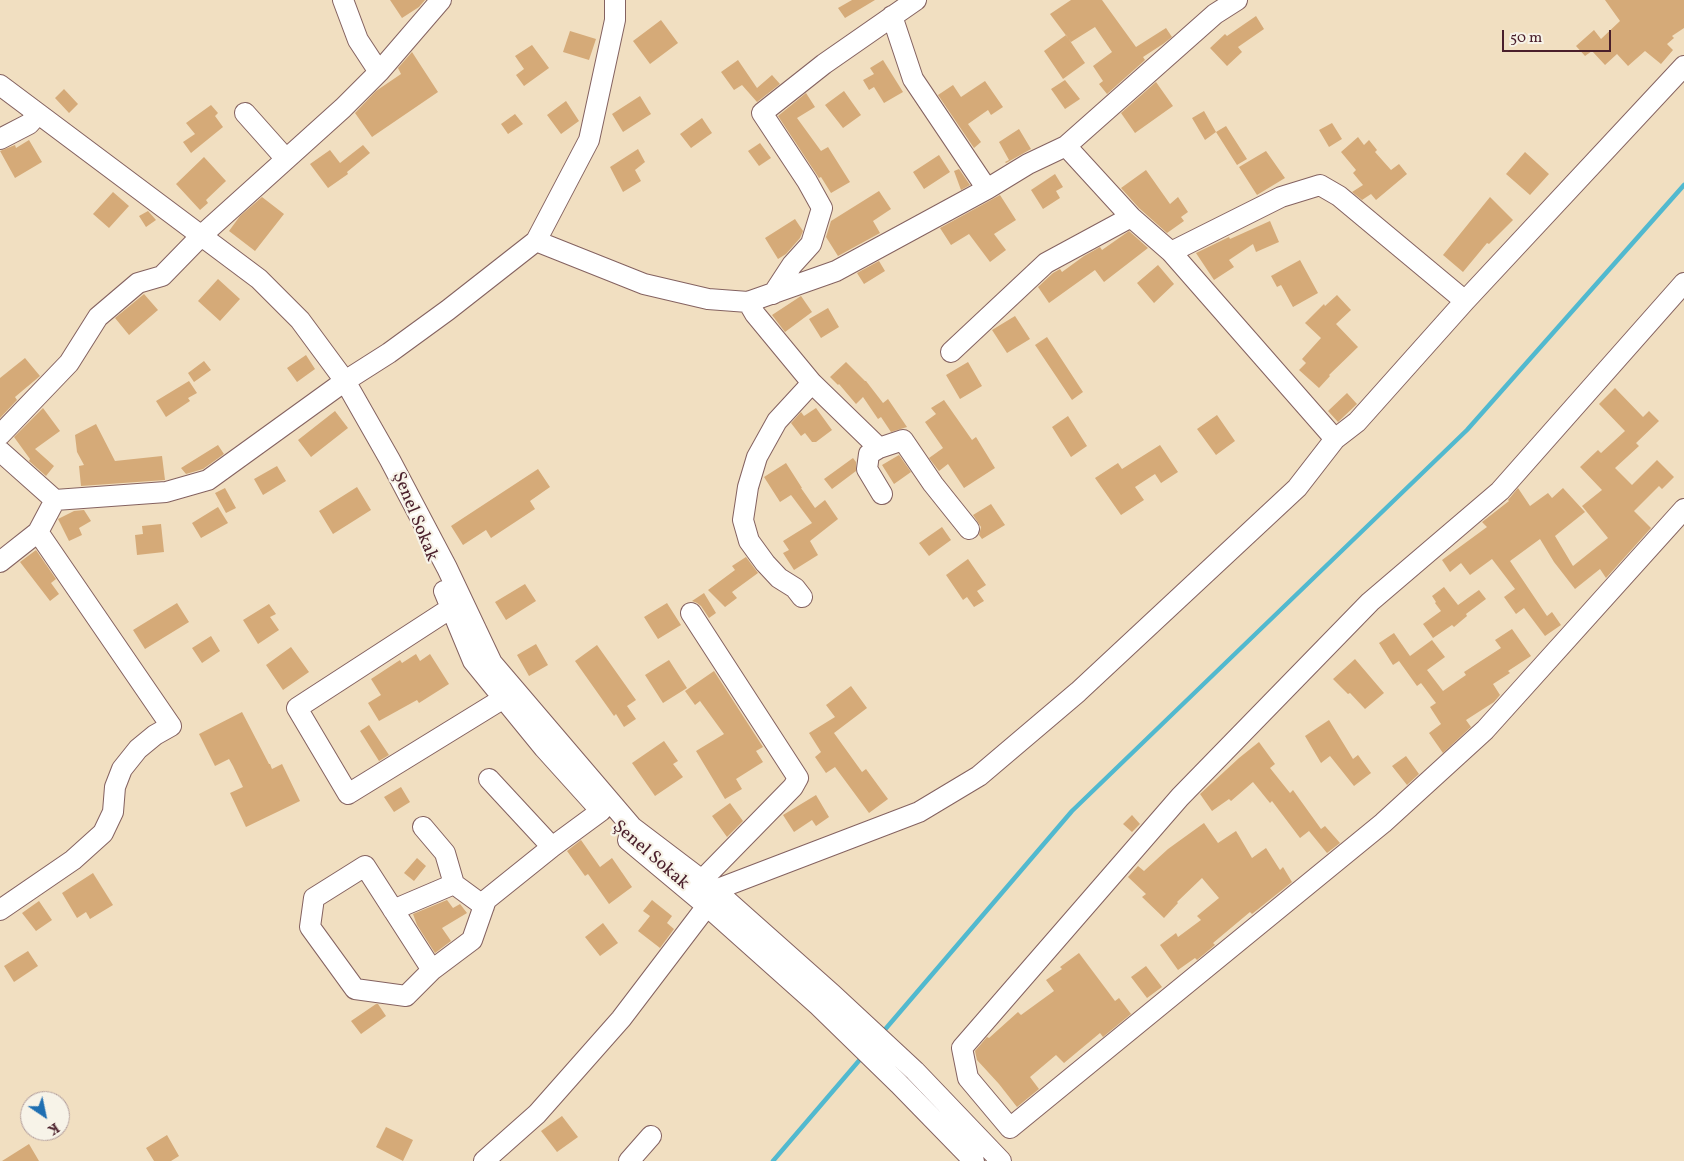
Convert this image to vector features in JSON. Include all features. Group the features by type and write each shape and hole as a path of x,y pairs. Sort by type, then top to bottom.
{"street":[{"path":"343,0 358,40 378,72"},
{"path":"0,435 69,363 98,317 138,282 162,276 202,235 343,108 378,72 441,0"},
{"path":"0,451 55,500 166,492 208,480 345,381 389,353 448,310 536,241 588,140 615,20 615,0"},
{"path":"773,294 792,265 811,244 822,208 807,181 762,113 824,64 916,0"},
{"path":"536,241 644,284 708,299 748,302 773,294 836,271 988,189 1028,164 1066,146 1216,14 1237,0"},
{"path":"892,16 913,79 988,189"},
{"path":"708,892 919,812 979,776 1078,692 1297,488 1335,439 1357,422 1465,301 1684,66"},
{"path":"0,85 259,279 300,320 345,381 390,460"},
{"path":"245,113 286,159"},
{"path":"0,139 29,124 38,114"},
{"path":"1066,146 1131,216 1171,252 1335,439"},
{"path":"1171,252 1281,197 1320,185 1339,196 1465,301"},
{"path":"951,352 1046,263 1131,216"},
{"path":"1684,283 1500,491 1370,602 1180,797 962,1048 968,1078 1010,1128 1383,823 1485,730 1684,509"},
{"path":"748,302 812,383 879,448"},
{"path":"802,597 795,588 779,578 765,563 749,541 743,520 748,487 757,457 777,421 812,383"},
{"path":"882,494 866,469 868,454 903,440 933,484 969,529"},
{"name":"Şenel Sokak","path":"390,460 473,661 544,748 622,835 708,892"},
{"name":"Şenel Sokak","path":"390,460 447,568 492,663 632,827 708,892 826,1000"},
{"path":"0,562 38,532 55,500"},
{"path":"0,910 72,860 103,833 112,812 115,787 122,769 138,749 171,726 38,532"},
{"path":"451,608 297,708 348,794 504,698"},
{"path":"484,1161 537,1114 621,1019 708,892 798,778 691,613"},
{"path":"489,779 552,846"},
{"path":"432,970 365,866 314,898 310,927 354,989 406,996 432,970 472,940 486,900 552,846 601,811"},
{"path":"423,827 445,853 454,884 484,906"},
{"path":"393,910 454,884"},
{"path":"826,1000 915,1071 1001,1161"},
{"path":"826,1000 899,1084 974,1161"},
{"path":"630,1161 651,1136"}],"building":[{"path":"390,0 425,0 419,7 402,18"},
{"path":"852,0 875,0 845,18 838,8"},
{"path":"1071,0 1102,0 1136,47 1166,28 1172,37 1143,57 1145,60 1107,94 1099,84 1103,81 1093,66 1112,52 1095,27 1071,42 1050,14"},
{"path":"1605,0 1684,0 1684,28 1672,36 1674,38 1667,44 1673,50 1661,64 1645,51 1628,66 1617,54 1605,65 1592,51 1585,56 1576,46 1594,30 1601,39 1620,21"},
{"path":"1256,16 1264,29 1238,47 1242,52 1227,66 1210,48 1225,34 1227,36"},
{"path":"661,20 678,43 650,64 633,41"},
{"path":"570,31 596,39 589,60 563,52"},
{"path":"1066,35 1085,63 1063,79 1044,51"},
{"path":"532,45 549,68 524,86 516,75 524,69 515,56"},
{"path":"412,52 438,92 372,137 355,113 376,91 401,74 398,68"},
{"path":"738,60 757,88 772,75 780,84 757,102 742,85 734,90 721,72"},
{"path":"883,60 903,92 884,103 874,87 869,90 863,80 874,74 870,68"},
{"path":"1065,80 1080,99 1065,109 1051,89"},
{"path":"985,81 1003,107 991,115 988,110 968,124 981,142 974,148 938,95 953,85 961,97"},
{"path":"1156,82 1173,106 1135,133 1121,113"},
{"path":"64,89 78,104 69,113 55,98"},
{"path":"844,91 861,115 843,128 825,105"},
{"path":"806,93 815,107 797,118 821,151 828,147 850,182 831,193 778,116"},
{"path":"640,96 651,114 623,132 612,114"},
{"path":"566,101 579,121 561,134 547,115"},
{"path":"211,105 218,113 215,116 223,127 191,153 183,142 195,134 186,123"},
{"path":"1204,111 1216,132 1205,140 1192,118"},
{"path":"515,114 523,124 508,134 501,124"},
{"path":"702,118 712,133 691,148 680,134"},
{"path":"1332,123 1342,139 1329,147 1319,130"},
{"path":"1226,126 1247,159 1237,165 1216,132"},
{"path":"1019,129 1031,149 1006,163 1009,160 999,142"},
{"path":"1358,137 1364,145 1369,140 1377,150 1375,152 1391,170 1399,164 1407,174 1376,200 1371,194 1362,200 1352,192 1363,185 1353,173 1356,170 1341,152"},
{"path":"29,140 42,162 15,178 0,151 15,145 16,148"},
{"path":"760,143 771,158 759,166 748,151"},
{"path":"363,145 370,153 347,172 348,174 328,188 310,164 330,150 340,163"},
{"path":"638,149 645,162 635,170 641,181 623,192 610,167"},
{"path":"1266,151 1285,178 1257,195 1239,167"},
{"path":"1525,152 1549,174 1530,195 1506,174"},
{"path":"939,155 950,172 924,189 913,172"},
{"path":"204,157 226,181 206,200 208,203 200,210 176,184"},
{"path":"959,169 970,185 961,190 954,171"},
{"path":"1146,170 1170,204 1178,197 1188,212 1181,217 1184,221 1167,233 1139,208 1121,188"},
{"path":"1055,174 1063,187 1056,191 1060,198 1043,209 1031,190"},
{"path":"879,191 891,209 873,221 880,233 838,256 826,237 831,221"},
{"path":"113,192 129,206 109,228 93,214"},
{"path":"1000,195 1016,220 994,234 1006,250 990,262 969,234 951,245 940,228"},
{"path":"262,197 284,214 255,251 229,231 240,216"},
{"path":"1490,197 1513,220 1489,244 1487,243 1463,272 1443,255"},
{"path":"148,211 156,220 146,227 139,216"},
{"path":"795,219 803,231 800,238 786,254 778,259 765,238"},
{"path":"1270,221 1279,242 1256,252 1253,244 1229,260 1234,267 1214,280 1196,253 1229,237 1230,239"},
{"path":"1129,231 1148,248 1104,282 1095,270 1049,303 1038,287 1053,273 1060,269 1062,272 1100,247 1102,250"},
{"path":"1300,260 1318,293 1293,307 1281,285 1277,287 1271,276"},
{"path":"879,261 885,271 864,284 857,273"},
{"path":"1158,265 1174,284 1154,303 1137,283"},
{"path":"218,279 240,299 220,321 198,301"},
{"path":"144,294 158,310 129,335 115,318"},
{"path":"1337,295 1351,310 1336,324 1358,347 1329,375 1319,388 1299,370 1306,363 1302,359 1321,338 1305,323 1324,304 1325,306"},
{"path":"801,296 812,312 785,332 772,315"},
{"path":"828,308 839,327 821,338 809,319"},
{"path":"1015,316 1030,339 1007,353 992,330"},
{"path":"1047,337 1083,392 1072,400 1035,345"},
{"path":"306,355 315,369 297,382 287,368"},
{"path":"25,358 40,376 15,397 17,400 0,418 0,378"},
{"path":"204,361 211,370 194,382 188,373"},
{"path":"846,362 866,381 883,403 888,399 907,427 891,432 881,417 878,419 863,397 856,404 839,384 830,377"},
{"path":"968,362 982,386 960,399 946,375"},
{"path":"189,381 197,393 188,398 190,401 166,417 156,401"},
{"path":"1615,388 1643,417 1649,411 1659,421 1636,443 1639,446 1615,468 1632,485 1657,460 1674,477 1662,489 1659,486 1634,511 1651,528 1606,578 1600,569 1575,589 1554,562 1540,539 1510,561 1547,616 1552,612 1561,625 1545,636 1524,608 1516,614 1504,597 1515,589 1492,559 1470,575 1461,563 1450,572 1442,560 1487,527 1482,522 1509,501 1518,488 1530,506 1548,493 1552,498 1563,488 1585,512 1555,536 1573,566 1608,538 1582,506 1602,490 1580,467 1598,450 1601,453 1625,431 1599,404"},
{"path":"1347,393 1357,404 1338,422 1328,411"},
{"path":"944,400 972,440 976,437 995,468 964,488 948,464 939,471 929,458 943,448 925,422 936,414 931,408"},
{"path":"43,408 60,431 35,449 54,466 46,476 29,461 30,459 14,437"},
{"path":"816,408 832,430 816,442 812,442 805,433 801,436 791,423 801,412 804,416"},
{"path":"335,411 348,428 311,457 298,440"},
{"path":"1217,415 1235,441 1216,455 1197,429"},
{"path":"1068,416 1087,446 1071,457 1052,427"},
{"path":"96,424 115,461 162,456 165,480 81,486 79,466 84,465 77,452 75,435"},
{"path":"218,445 224,454 203,469 186,474 181,468"},
{"path":"1160,445 1178,472 1161,483 1155,474 1135,487 1144,500 1121,515 1095,478 1118,463 1122,469"},
{"path":"899,455 911,472 894,484 882,465"},
{"path":"853,458 856,462 856,471 832,489 824,479"},
{"path":"786,463 815,508 825,500 838,519 810,541 818,555 794,570 783,553 789,550 783,541 812,523 791,495 780,502 764,477"},
{"path":"277,466 286,481 263,495 254,479"},
{"path":"538,469 550,487 530,501 535,509 491,538 486,530 463,545 451,526"},
{"path":"357,487 371,510 333,534 319,511"},
{"path":"225,488 236,508 226,513 215,493"},
{"path":"991,504 1005,525 982,539 979,535 981,527 973,515"},
{"path":"218,507 228,523 201,538 192,523"},
{"path":"84,510 91,521 79,528 82,535 69,541 58,519 74,511"},
{"path":"161,524 164,552 137,555 135,535 143,534 142,526"},
{"path":"942,527 951,540 929,556 919,543"},
{"path":"36,550 56,579 51,583 59,594 50,601 20,562"},
{"path":"746,557 758,573 732,592 737,598 725,607 708,590 735,570 732,566"},
{"path":"968,559 986,585 977,591 984,601 974,607 967,597 963,600 946,575"},
{"path":"525,584 536,601 506,620 495,602"},
{"path":"1444,587 1458,605 1479,590 1486,599 1466,614 1467,616 1454,627 1452,625 1433,638 1423,624 1441,611 1432,596"},
{"path":"704,593 716,613 709,618 701,606 692,601"},
{"path":"177,603 189,622 145,649 133,630"},
{"path":"667,603 681,625 658,639 644,617"},
{"path":"269,604 276,614 270,617 279,630 258,644 243,620"},
{"path":"1512,629 1531,656 1508,671 1510,673 1493,684 1500,695 1494,702 1466,720 1471,727 1443,753 1429,733 1441,724 1430,707 1436,703 1421,683 1417,686 1399,661 1393,665 1379,643 1394,633 1410,656 1432,640 1445,657 1427,670 1443,691 1466,675 1464,672 1501,648 1495,640"},
{"path":"211,636 220,651 202,663 192,648"},
{"path":"536,644 548,665 529,676 517,655"},
{"path":"597,645 636,700 627,706 636,719 624,727 575,661"},
{"path":"291,647 309,672 283,690 266,665"},
{"path":"416,654 420,661 430,654 449,684 419,703 417,700 379,721 368,703 381,695 371,679 400,660 402,663"},
{"path":"1355,659 1384,693 1365,709 1333,679"},
{"path":"669,660 687,688 663,703 645,675"},
{"path":"714,671 763,747 756,751 763,762 736,779 742,789 725,799 696,751 724,734 700,701 695,705 685,691"},
{"path":"851,686 867,708 834,733 862,772 866,769 888,799 869,813 835,767 826,773 815,757 821,752 809,733 835,717 826,705"},
{"path":"242,712 272,769 282,764 300,801 246,827 230,793 243,787 233,766 229,759 215,766 199,734"},
{"path":"1329,720 1353,759 1358,755 1371,773 1354,786 1330,756 1321,763 1305,736"},
{"path":"369,725 389,755 379,761 360,731"},
{"path":"664,741 678,761 673,764 683,777 655,796 632,763"},
{"path":"1259,742 1275,764 1270,768 1290,793 1293,790 1321,829 1325,826 1340,843 1327,853 1309,831 1300,838 1272,801 1270,803 1253,782 1231,801 1229,799 1212,811 1200,794"},
{"path":"1406,756 1419,774 1407,785 1392,766"},
{"path":"401,787 410,802 394,812 384,797"},
{"path":"816,795 829,817 816,826 812,820 794,832 783,815"},
{"path":"730,803 743,821 727,837 712,816"},
{"path":"1132,815 1140,824 1132,832 1123,824"},
{"path":"1204,823 1218,843 1236,831 1252,858 1266,848 1280,870 1283,867 1292,882 1252,914 1250,912 1213,943 1215,945 1197,960 1195,958 1178,970 1160,945 1176,933 1178,937 1201,920 1197,916 1219,898 1202,878 1177,902 1164,918 1142,897 1146,894 1128,877 1138,866 1144,871 1168,849"},
{"path":"581,840 600,867 612,858 632,887 609,904 588,874 585,876 567,851"},
{"path":"417,858 426,866 414,881 404,873"},
{"path":"93,873 113,905 90,919 86,912 77,918 62,893"},
{"path":"447,900 453,908 460,904 467,913 442,928 451,941 435,953 417,925 413,914"},
{"path":"652,900 672,916 667,923 674,929 660,948 638,931 650,916 643,911"},
{"path":"39,901 52,920 36,931 22,913"},
{"path":"603,923 618,943 600,956 585,937"},
{"path":"28,951 38,966 14,982 4,966"},
{"path":"1079,953 1115,1001 1119,998 1131,1014 1103,1037 1100,1033 1064,1063 1056,1055 1030,1077 1039,1089 1017,1107 977,1060 975,1051 987,1037 989,1038 1018,1012 1021,1015 1054,991 1046,980 1062,969 1060,967"},
{"path":"1146,966 1162,987 1147,998 1131,977"},
{"path":"378,1004 386,1016 361,1034 351,1021"},
{"path":"562,1116 578,1137 557,1152 541,1131"},
{"path":"386,1127 413,1140 403,1161 376,1147"},
{"path":"167,1135 179,1156 171,1161 154,1161 146,1148"},
{"path":"29,1144 39,1161 2,1161"}],"waterway":[{"path":"882,1033 1072,811 1467,430 1684,185"},
{"path":"773,1161 863,1056"}]}
